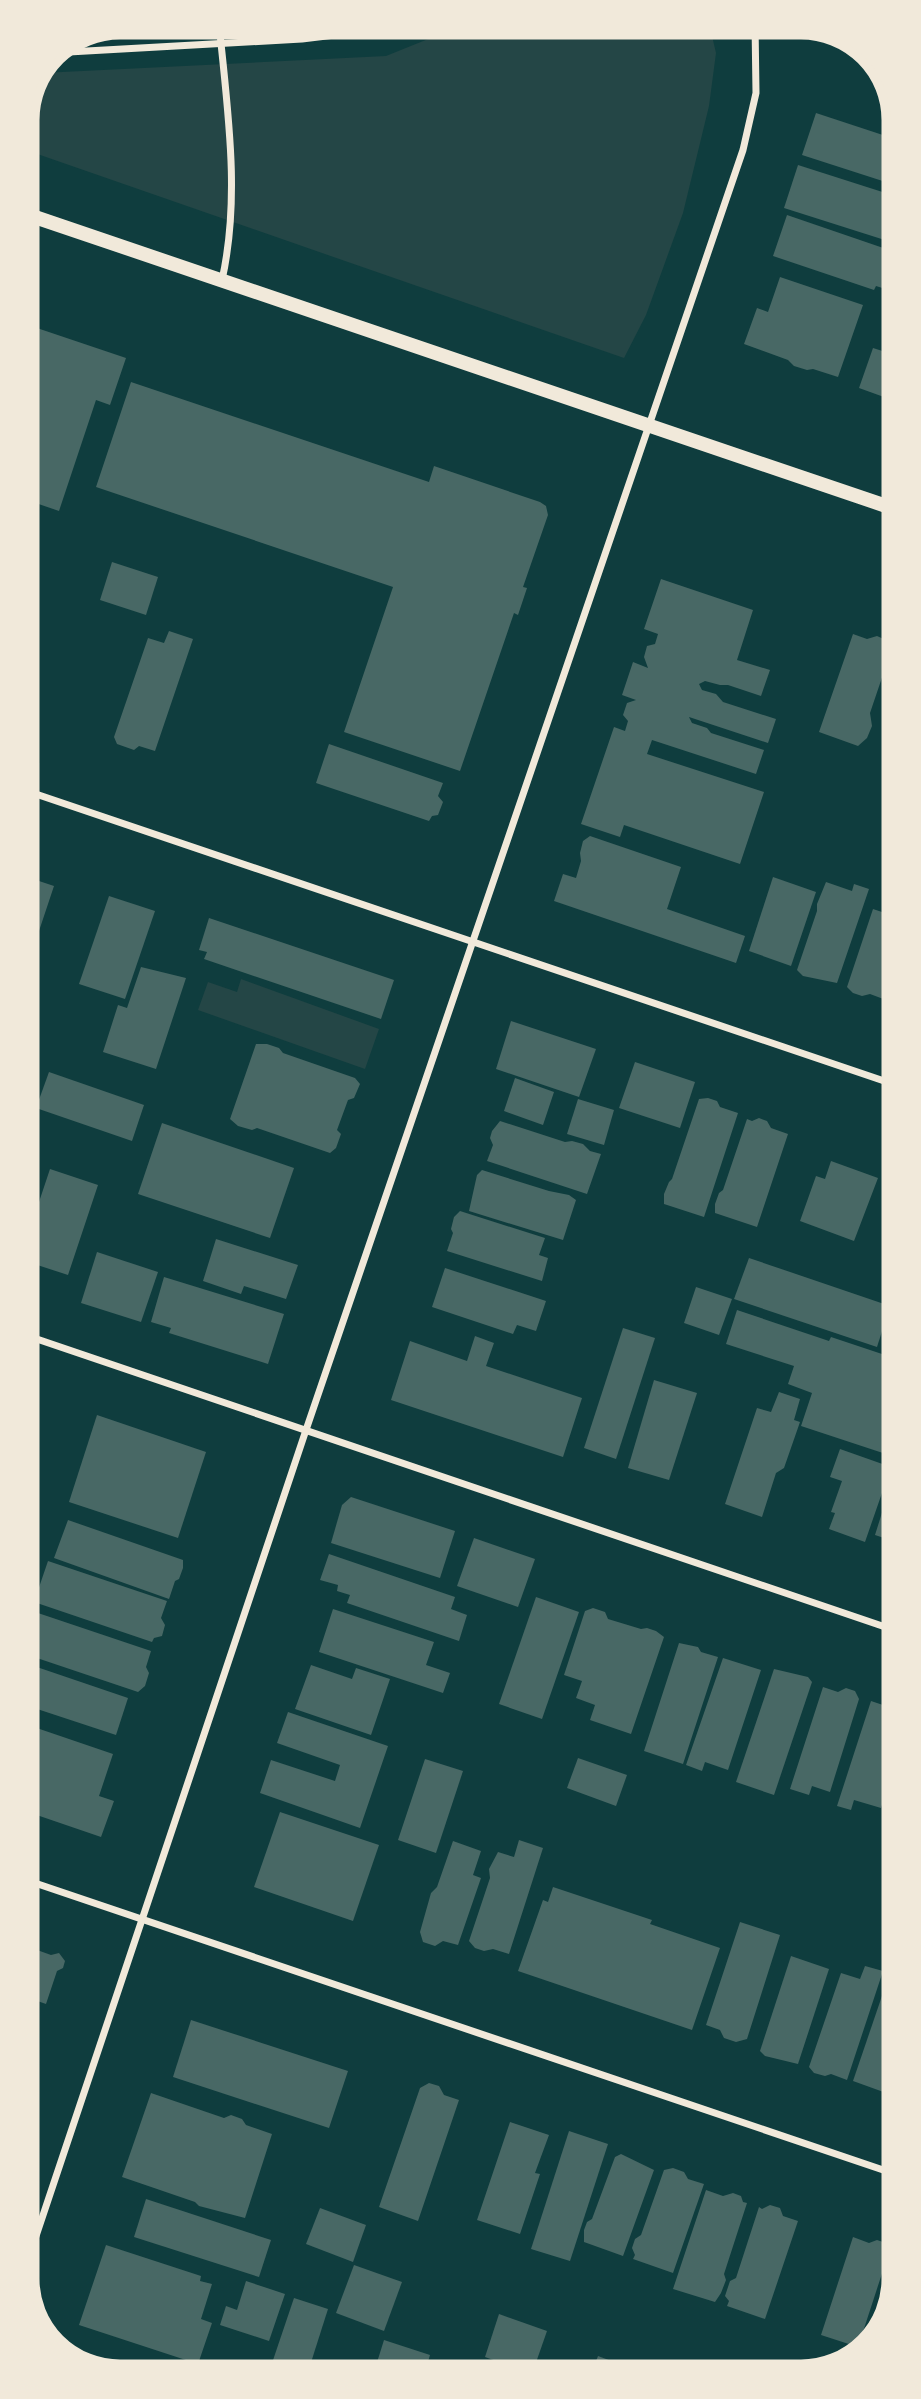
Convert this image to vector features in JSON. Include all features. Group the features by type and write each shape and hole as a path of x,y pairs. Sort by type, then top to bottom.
{"main road":[{"path":"35,217 886,506"}],"street":[{"path":"220,35 232,190 231,224 222,281"},
{"path":"70,52 335,35"},
{"path":"35,2239 306,1430 752,120 758,67 756,35"},
{"path":"35,794 886,1082"},
{"path":"35,1338 886,1627"},
{"path":"35,1883 886,2171"}],"shaded area":[{"path":"438,35 712,35 716,53 709,106 683,213 646,315 624,358 35,153 38,98 49,73 386,56"},
{"path":"241,979 379,1029 365,1069 198,1010 208,982 237,992"}],"building":[{"path":"816,113 886,136 886,182 802,155"},
{"path":"798,165 886,193 886,240 784,208"},
{"path":"787,215 886,249 886,289 876,286 874,290 773,256"},
{"path":"780,277 863,305 838,377 794,366 788,360 744,344 757,308 768,312"},
{"path":"35,327 126,358 110,405 96,400 59,511 35,503"},
{"path":"873,348 886,352 886,398 859,388"},
{"path":"131,382 429,482 434,466 546,506 548,515 523,587 527,588 518,615 514,613 460,771 344,732 393,587 96,487"},
{"path":"112,562 158,577 146,615 100,600"},
{"path":"661,579 753,610 737,660 770,670 761,696 728,685 705,681 699,684 702,690 716,694 723,702 776,719 768,743 689,717 692,723 707,728 711,733 764,750 756,774 652,740 647,754 764,792 740,864 624,825 620,837 581,824 614,727 625,731 628,721 623,715 627,703 636,700 622,695 633,662 648,668 644,657 647,646 655,644 658,634 644,629"},
{"path":"169,631 193,639 155,751 139,746 134,750 117,744 114,737 148,638 164,643"},
{"path":"853,634 867,639 877,636 886,640 886,666 870,713 872,726 867,738 858,746 819,732"},
{"path":"329,744 443,783 438,796 443,802 438,815 432,816 429,821 316,783"},
{"path":"590,836 681,867 667,909 745,936 736,963 554,901 563,874 576,878 583,841"},
{"path":"773,877 816,892 791,966 749,951"},
{"path":"35,880 54,886 35,943"},
{"path":"826,882 852,891 854,884 869,889 837,983 803,976 797,970"},
{"path":"109,896 155,911 125,999 79,984"},
{"path":"886,902 886,1000 870,994 862,996 853,993 847,987 873,909 882,912"},
{"path":"209,918 394,980 381,1019 204,959 207,952 199,950"},
{"path":"141,967 186,978 156,1069 103,1052 118,1005 127,1008"},
{"path":"511,1021 596,1049 579,1097 496,1069"},
{"path":"256,1044 279,1048 283,1053 355,1078 360,1084 354,1098 348,1100 337,1130 341,1134 336,1148 330,1153 257,1128 252,1130 238,1126 230,1119"},
{"path":"635,1062 695,1082 680,1128 619,1108"},
{"path":"49,1072 144,1105 132,1141 36,1108"},
{"path":"515,1078 554,1092 543,1125 504,1111"},
{"path":"578,1099 614,1110 604,1145 567,1134"},
{"path":"699,1099 717,1101 720,1107 738,1113 704,1217 664,1204 664,1194 672,1179"},
{"path":"759,1118 767,1121 771,1128 788,1134 757,1227 715,1213 715,1204 723,1190 747,1119 752,1121"},
{"path":"500,1121 565,1142 583,1144 590,1151 601,1154 587,1194 487,1161 493,1145 490,1138 492,1131"},
{"path":"162,1123 294,1168 270,1238 138,1194"},
{"path":"831,1161 878,1178 854,1241 800,1221 816,1176 825,1179"},
{"path":"50,1169 98,1185 68,1275 35,1264 35,1214"},
{"path":"482,1170 569,1195 576,1200 563,1240 469,1211 477,1175"},
{"path":"460,1211 545,1238 539,1255 548,1258 542,1281 447,1251 453,1233 451,1229 454,1217"},
{"path":"216,1239 298,1265 286,1299 244,1286 241,1294 203,1281"},
{"path":"97,1252 158,1272 141,1322 81,1303"},
{"path":"749,1258 886,1305 886,1319 877,1347 734,1299"},
{"path":"445,1268 546,1301 536,1331 517,1325 513,1334 432,1307"},
{"path":"164,1277 284,1314 268,1364 169,1333 171,1328 151,1322"},
{"path":"696,1287 732,1299 719,1335 684,1323"},
{"path":"737,1310 829,1341 831,1337 886,1355 886,1454 801,1426 812,1393 788,1384 794,1366 726,1344"},
{"path":"623,1328 655,1338 616,1459 584,1448"},
{"path":"475,1336 494,1343 486,1366 582,1398 563,1457 391,1400 410,1341 467,1361"},
{"path":"654,1380 697,1393 669,1480 628,1468"},
{"path":"779,1392 800,1399 794,1420 800,1422 784,1468 776,1473 762,1517 725,1504 757,1408 771,1412"},
{"path":"97,1415 206,1452 178,1538 69,1502"},
{"path":"840,1449 886,1465 886,1481 865,1542 829,1529 835,1513 831,1512 842,1481 830,1477"},
{"path":"351,1497 455,1531 440,1578 331,1543 342,1505"},
{"path":"886,1500 886,1539 875,1535"},
{"path":"68,1520 183,1560 183,1568 169,1599 54,1558"},
{"path":"474,1538 535,1559 518,1607 457,1586"},
{"path":"329,1554 455,1597 451,1609 467,1615 459,1641 347,1603 350,1595 337,1591 338,1585 320,1580"},
{"path":"48,1561 167,1601 161,1618 165,1625 162,1636 154,1638 152,1642 35,1602"},
{"path":"536,1597 579,1612 542,1719 499,1704"},
{"path":"593,1608 605,1612 608,1619 641,1629 647,1628 664,1637 631,1734 590,1720 595,1705 576,1698 582,1681 564,1675 585,1611"},
{"path":"333,1609 434,1642 426,1665 450,1673 443,1693 319,1652"},
{"path":"35,1612 151,1651 146,1667 149,1673 145,1686 138,1692 35,1657"},
{"path":"679,1643 698,1647 701,1652 718,1657 683,1764 644,1751"},
{"path":"723,1658 761,1670 728,1770 705,1762 702,1771 686,1765"},
{"path":"311,1665 352,1679 356,1668 390,1679 371,1735 295,1709"},
{"path":"35,1666 128,1698 116,1735 35,1708"},
{"path":"774,1669 808,1677 812,1682 774,1795 736,1782"},
{"path":"823,1687 838,1692 846,1688 855,1691 859,1699 830,1792 812,1786 809,1795 790,1789"},
{"path":"871,1701 886,1706 886,1791 881,1808 854,1800 851,1810 837,1806"},
{"path":"288,1712 388,1746 360,1828 260,1793 271,1760 335,1781 340,1765 277,1743"},
{"path":"35,1727 113,1754 99,1796 114,1801 101,1837 35,1814"},
{"path":"578,1758 627,1775 616,1806 567,1788"},
{"path":"425,1759 463,1771 436,1853 398,1840"},
{"path":"280,1812 379,1845 353,1921 254,1887"},
{"path":"519,1840 543,1848 509,1954 493,1949 484,1951 475,1948 469,1941 490,1878 489,1869 498,1852 514,1857"},
{"path":"453,1841 481,1851 473,1875 481,1878 458,1945 443,1941 435,1946 423,1942 420,1932 431,1893 437,1887"},
{"path":"553,1887 652,1920 650,1924 720,1948 692,2030 518,1971 543,1900 548,1902"},
{"path":"740,1922 780,1935 747,2039 736,2042 724,2038 720,2030 706,2025"},
{"path":"35,1949 51,1955 59,1953 65,1961 63,1968 57,1971 46,2004 35,2000"},
{"path":"791,1956 829,1969 798,2064 765,2056 760,2051"},
{"path":"865,1966 883,1971 847,2080 831,2074 825,2076 814,2073 809,2067 841,1973 860,1979"},
{"path":"884,1990 886,2093 853,2081"},
{"path":"191,2020 348,2071 329,2128 173,2077"},
{"path":"429,2083 439,2086 444,2095 459,2100 418,2221 379,2207 420,2088"},
{"path":"151,2093 224,2118 231,2115 242,2119 246,2125 272,2134 245,2218 199,2206 195,2202 122,2177"},
{"path":"510,2122 549,2135 535,2173 540,2174 520,2234 477,2220"},
{"path":"569,2131 608,2144 570,2261 531,2249"},
{"path":"621,2154 654,2170 623,2256 584,2242 587,2222 592,2219 615,2157"},
{"path":"673,2168 684,2172 688,2179 704,2184 673,2273 633,2259 635,2255 632,2248 635,2239 641,2235 664,2170"},
{"path":"706,2190 723,2196 733,2193 741,2196 743,2202 747,2203 724,2274 726,2280 715,2302 673,2289"},
{"path":"146,2199 271,2240 259,2277 134,2237"},
{"path":"770,2205 780,2208 783,2216 798,2221 765,2319 727,2306 729,2301 725,2296 730,2281 736,2278 759,2207 762,2209"},
{"path":"320,2208 366,2225 353,2262 306,2244"},
{"path":"853,2237 869,2243 877,2240 886,2243 886,2261 861,2339 854,2346 821,2335"},
{"path":"106,2245 201,2276 200,2281 212,2284 201,2319 212,2323 198,2364 79,2325"},
{"path":"354,2265 402,2282 384,2331 336,2313"},
{"path":"246,2281 285,2294 269,2341 220,2325 226,2306 237,2310"},
{"path":"294,2298 328,2309 310,2364 272,2364"},
{"path":"499,2314 547,2331 535,2364 504,2364 485,2357"},
{"path":"384,2340 430,2355 427,2364 376,2364"},
{"path":"598,2356 620,2364 595,2364"}]}
